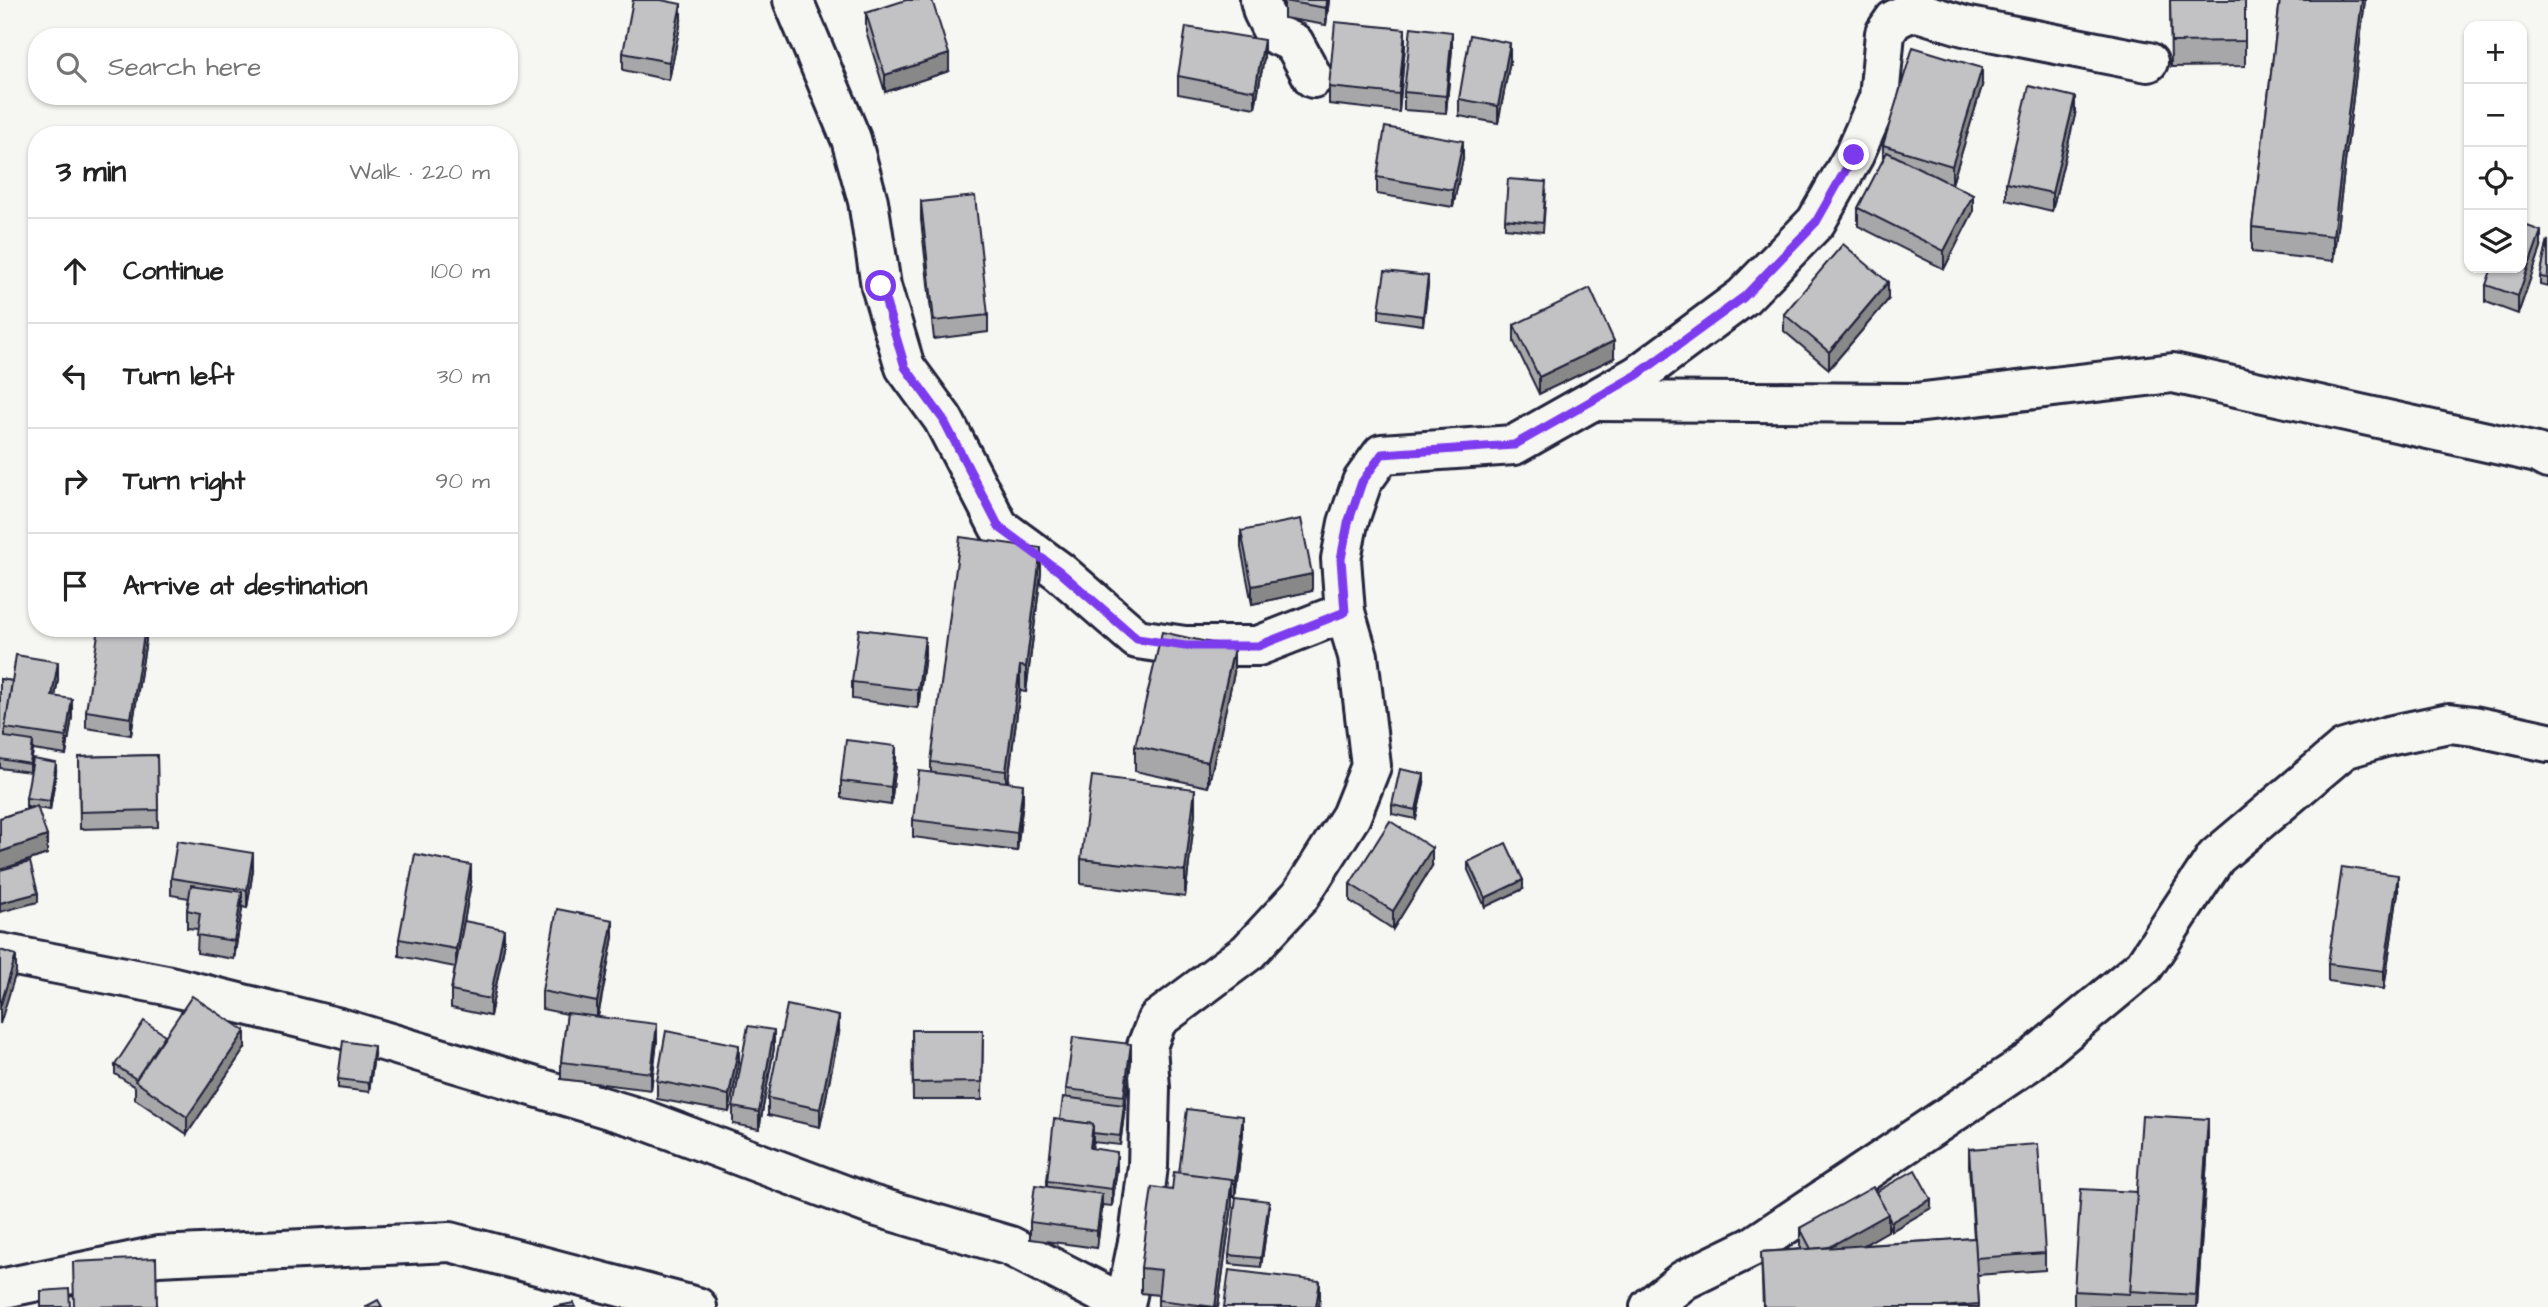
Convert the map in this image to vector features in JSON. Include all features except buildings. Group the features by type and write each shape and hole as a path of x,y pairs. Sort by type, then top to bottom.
{"street":[{"path":"793,0 851,139 868,201 881,286 905,367 943,419 999,527 1059,571 1137,639 1185,646 1258,646 1345,612"},
{"path":"1260,0 1275,34 1294,43 1313,78"},
{"path":"0,953 166,985 340,1028 639,1118 871,1205 1010,1246 1125,1306 1139,1237 1148,1166 1150,1088 1147,1046 1157,1020 1248,952 1300,896 1350,816 1371,766 1357,656 1345,612 1341,559 1348,523 1362,482 1382,454 1514,445 1637,375 1744,297 1816,222 1854,155 1879,98 1881,16 1894,20 1918,12 1964,26 2148,62"},
{"path":"1592,401 1915,403 2174,373 2537,453 2548,459"},
{"path":"1650,1307 1684,1280 1752,1247 2029,1062 2144,965 2216,857 2344,749 2449,723 2548,742"},
{"path":"0,1289 158,1256 450,1242 697,1307"}],"route":[{"path":"881,286 905,367 943,419 999,527 1059,571 1137,639 1185,646 1258,646 1345,612 1341,559 1348,523 1362,482 1382,454 1514,445 1637,375 1744,297 1816,222 1854,155"}]}
